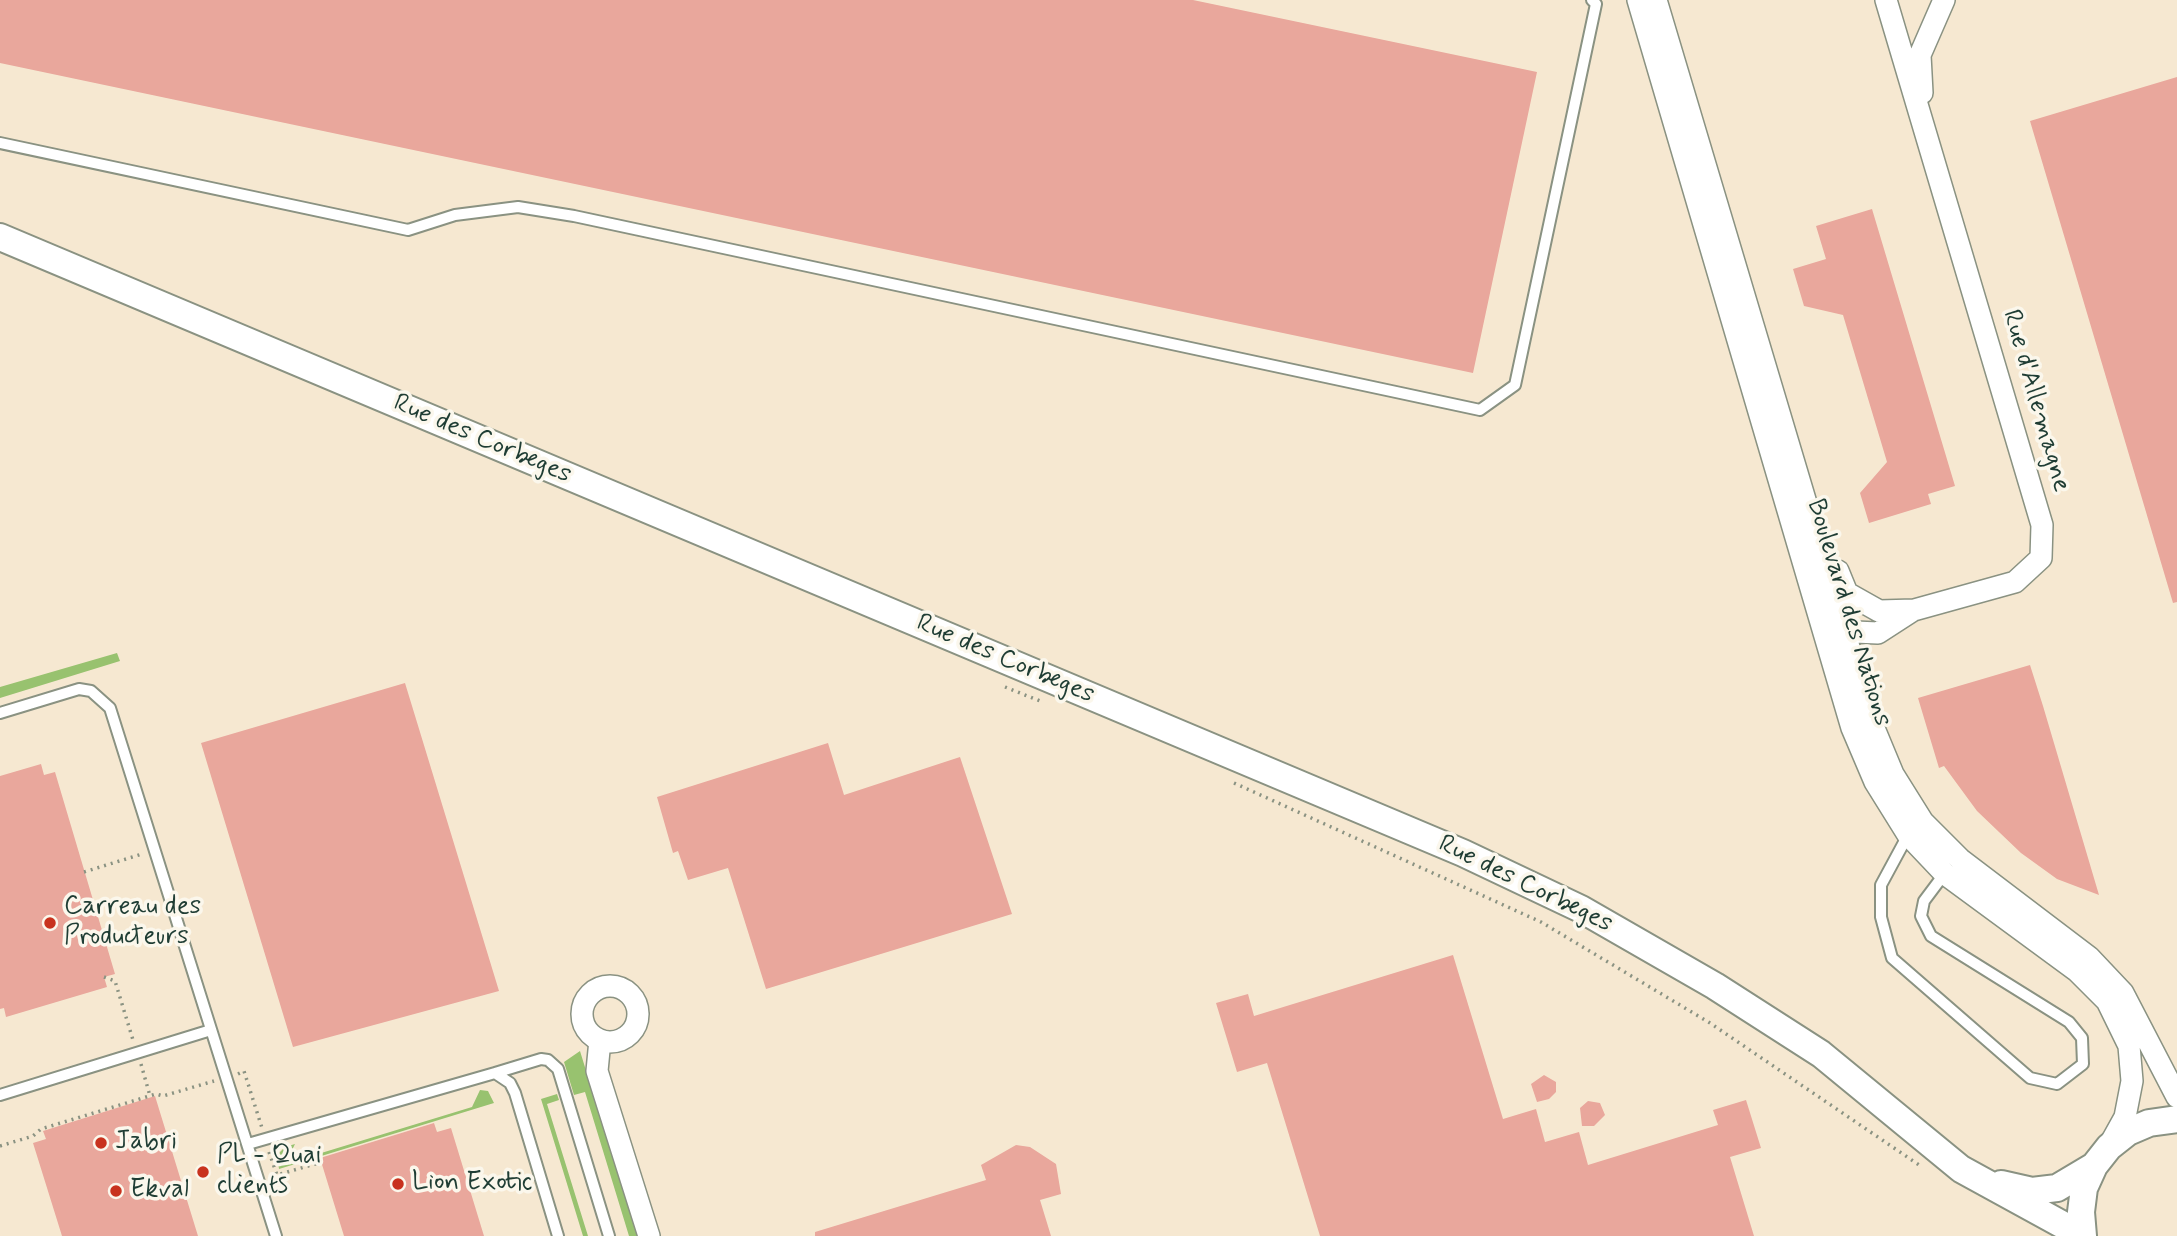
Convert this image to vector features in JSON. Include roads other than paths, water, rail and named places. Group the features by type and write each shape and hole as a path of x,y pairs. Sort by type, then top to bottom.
{"street":[{"name":"Boulevard des Nations","path":"1639,0 1852,728 1875,782 1908,835 2089,957 2123,993 2177,1097"},
{"name":"Boulevard des Nations","path":"1656,0 1871,721 1893,774 1952,866 2077,971 2107,1001 2129,1046 2132,1081 2125,1117 2102,1156"},
{"name":"Rue d'Allemagne","path":"1784,428 1847,593 1879,611 1914,610 2015,582 2041,558 2042,525 1886,0"},
{"name":"Rue d'Allemagne","path":"1924,127 1920,55 1944,0"},
{"name":"Rue des Corbeges","path":"0,237 1463,853 1581,909 1716,986 1821,1054 1961,1169 2083,1236"},
{"path":"1776,471 1801,523 1832,632 1845,633"},
{"name":"Rue d'Allemagne","path":"1845,633 1878,633 1914,610"},
{"path":"600,1040 597,1071 649,1236"},
{"name":"Rue des Corbeges","path":"1961,1169 1997,1184 2032,1191 2056,1188 2102,1156 2127,1132 2149,1123 2177,1119"},
{"path":"2083,1236 2081,1212 2084,1188 2102,1156"}],"lane":[{"path":"0,143 408,230 455,215 518,207 574,216 1480,410 1515,385 1596,4 1592,0"},
{"path":"0,713 79,689 102,698 110,708 276,1236"},
{"path":"1908,835 1881,885 1881,917 1892,958 2030,1078 2057,1084 2083,1064 2082,1038 2070,1021 1931,936 1922,916 1924,901 1952,866"},
{"path":"0,1095 211,1030"},
{"path":"248,1144 541,1059 548,1060 558,1069 609,1236"},
{"path":"495,1073 510,1083 515,1093 558,1236"}],"place":[{"name":"Carreau des Producteurs","path":"50,923"},
{"name":"Jabri","path":"101,1143"},
{"name":"PL - Quai clients","path":"203,1172"},
{"name":"Lion Exotic","path":"398,1184"},
{"name":"Ekval","path":"116,1191"}]}
